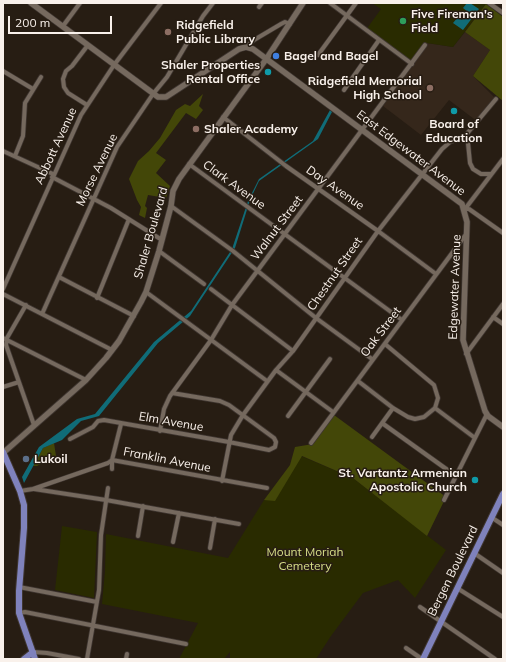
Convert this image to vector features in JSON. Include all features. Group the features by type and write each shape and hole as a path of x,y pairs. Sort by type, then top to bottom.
{"main road":[{"path":"3,453 20,491 25,510 19,587 19,613 35,659"},
{"name":"Bergen Boulevard","path":"422,659 503,494"},
{"path":"24,659 33,652"}],"street":[{"path":"31,3 158,97 166,97 239,49 246,47 251,42 281,24 285,22 290,24"},
{"path":"62,26 80,3"},
{"name":"Abbott Avenue","path":"3,289 75,125 114,65 161,3"},
{"name":"Morse Avenue","path":"42,314 117,148 153,94 167,77 203,16 213,3"},
{"path":"259,7 262,3"},
{"name":"Shaler Boulevard","path":"3,453 86,380 98,368 119,341 146,292 160,251 176,185 189,164 290,24 303,3"},
{"path":"330,3 412,64"},
{"path":"318,55 356,3"},
{"path":"489,3 503,14"},
{"path":"344,90 379,40"},
{"path":"87,105 68,93 64,87 63,79 66,71 72,66 88,45"},
{"name":"Walnut Street","path":"160,431 164,409 172,393 211,340 232,305 285,236 425,45"},
{"name":"East Edgewater Avenue","path":"246,47 253,49 266,58 423,174 462,204 465,209"},
{"path":"3,71 33,90"},
{"path":"15,156 23,136 25,103 42,77"},
{"name":"Chestnut Street","path":"222,481 229,442 236,424 267,381 292,351 378,231 446,145 465,136 496,99"},
{"name":"Day Avenue","path":"223,117 286,166 436,274"},
{"path":"465,136 468,143 470,163 473,169 481,174 491,174"},
{"path":"3,151 53,176 129,219 162,240"},
{"path":"503,159 465,209 469,209 503,233"},
{"name":"Clark Avenue","path":"189,164 285,236 402,320"},
{"path":"171,206 232,251 316,318 372,359"},
{"name":"Edgewater Avenue","path":"465,209 467,233 463,340 483,407 487,414 503,427"},
{"path":"97,298 129,219"},
{"name":"Oak Street","path":"311,443 467,233"},
{"path":"160,251 204,284"},
{"path":"59,277 134,316"},
{"path":"211,289 292,351"},
{"path":"146,292 267,381"},
{"path":"3,294 112,350"},
{"path":"466,354 503,304"},
{"path":"26,305 5,339 34,425"},
{"path":"493,317 503,324"},
{"path":"5,339 86,380"},
{"path":"463,340 468,343 474,343"},
{"path":"358,381 404,415 415,418 424,417 435,408 438,398 434,385 385,344"},
{"path":"288,416 330,359"},
{"path":"276,370 333,412"},
{"path":"3,387 19,382"},
{"path":"172,393 220,401 229,404 243,415"},
{"path":"372,437 394,408"},
{"path":"435,408 475,438"},
{"path":"444,500 487,414"},
{"name":"Elm Avenue","path":"70,439 93,427 101,420 269,450 274,449 276,445 274,438 243,415"},
{"path":"382,423 456,476"},
{"path":"112,469 112,460 121,424"},
{"name":"Franklin Avenue","path":"20,491 33,489 108,463 112,460 267,488"},
{"path":"87,659 97,602 101,534 108,488"},
{"path":"33,489 143,506 239,524"},
{"path":"138,536 143,506"},
{"path":"173,542 179,513"},
{"path":"491,517 503,525"},
{"path":"210,548 215,519"},
{"path":"474,553 503,573"},
{"path":"19,587 97,602"},
{"path":"457,588 503,617"},
{"path":"420,607 495,659"},
{"path":"19,613 25,612 186,644"},
{"path":"406,648 422,659"},
{"path":"33,652 79,659"},
{"path":"126,659 127,654"}],"shaded area":[{"path":"486,4 503,17 503,101 473,76 490,50 465,32"},
{"path":"465,32 490,50 473,76 496,99 478,122 449,100 421,135 383,106 427,43 453,47"},
{"path":"203,94 199,106 203,110 196,119 186,113 156,153 166,160 156,173 170,186 166,198 148,195 145,206 147,208 145,218 139,215 141,207 129,179 138,161 160,138 176,110 185,104 190,106"},
{"path":"334,415 446,497 427,536 353,478 302,456 275,501 264,500 290,465 295,447 313,444"},
{"path":"54,443 56,456 37,466 33,466 43,448"}],"green space":[{"path":"372,3 486,4 453,47 427,43 412,64 368,32 368,27 381,9"},
{"name":"Mount Moriah Cemetery","path":"301,456 353,478 446,550 415,598 398,580 363,593 316,659 230,659 230,652 224,659 179,659 198,623 102,604 106,534 228,558 264,500 275,500"},
{"path":"62,526 97,532 94,598 55,590"}],"water":[{"path":"467,3 470,3 479,9 463,30 453,23 458,17 462,20 468,12 463,8"},
{"path":"330,110 332,112 318,139 259,181 250,200 235,248 190,316 158,343 99,416 81,421 62,440 43,448 24,483 22,477 39,447 77,419 95,414 154,342 191,311 232,249 248,201 259,179 313,141"}],"place":[{"name":"Five Fireman's Field","path":"403,21"},
{"name":"Ridgefield Public Library","path":"168,32"},
{"name":"Bagel and Bagel","path":"276,56"},
{"name":"Shaler Properties Rental Office","path":"268,72"},
{"name":"Ridgefield Memorial High School","path":"430,88"},
{"name":"Board of Education","path":"454,111"},
{"name":"Shaler Academy","path":"196,129"},
{"name":"Lukoil","path":"26,459"},
{"name":"St. Vartantz Armenian Apostolic Church","path":"475,480"}]}
